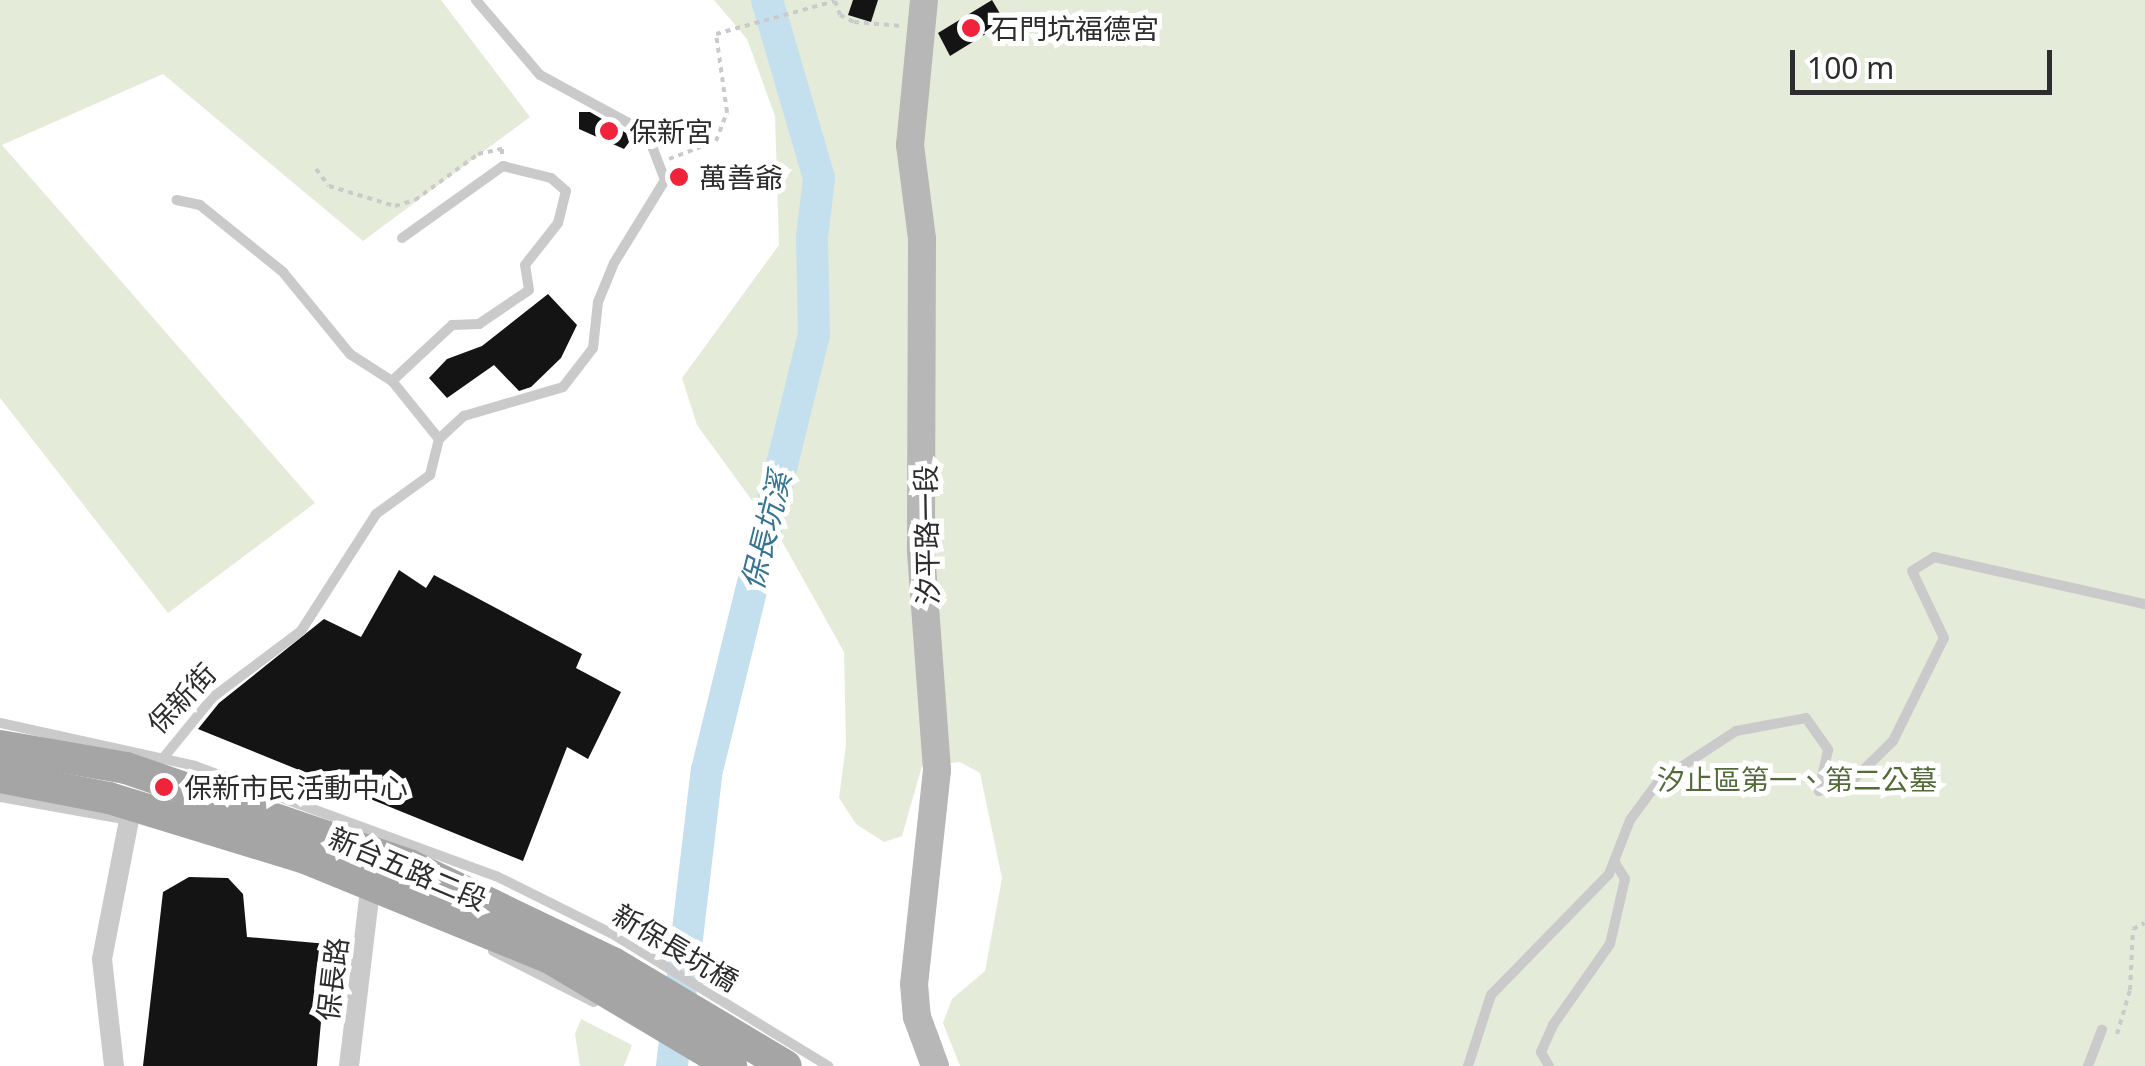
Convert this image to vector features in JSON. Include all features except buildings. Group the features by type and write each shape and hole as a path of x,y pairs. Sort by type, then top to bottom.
{"main road":[{"name":"新台五路二段","path":"0,746 126,768 409,865 581,946 786,1066"},
{"name":"新台五路二段","path":"0,777 143,807 322,864 550,958 732,1066"}],"street":[{"name":"汐平路一段","path":"923,10 910,145 922,239 921,552 937,770 914,984 917,1017 935,1066"},
{"name":"保新街","path":"114,1066 102,959 130,820"},
{"name":"保長路","path":"349,1066 369,899"}],"lane":[{"path":"177,200 200,205 282,272 350,354 392,381 439,438 464,416 563,388 593,348 598,302 614,263 662,194 660,162 634,126 540,75 476,0"},
{"path":"392,381 452,325 479,324 529,290 525,264 558,223 566,191 551,178 503,166 402,238"},
{"name":"保新街","path":"130,820 162,756 213,697 302,631 376,514 430,474 439,438"},
{"path":"1468,1066 1491,994 1577,909 1614,862 1630,820 1658,782 1736,731 1806,718 1828,750 1819,791 1852,780 1893,740 1944,638 1912,571 1934,557 2145,604"},
{"name":"新保長坑橋","path":"0,723 162,756 496,876 611,933 828,1066"},
{"path":"0,797 130,820 369,899 473,941 708,1066"},
{"path":"1550,1066 1541,1052 1553,1025 1610,944 1625,879 1614,862"},
{"path":"2088,1066 2102,1030"}],"path":[{"path":"660,162 716,141 727,112 714,51 722,32 835,0 840,15 872,26 923,10"},
{"path":"316,169 329,186 395,206 414,200 478,154 502,149 503,166"},
{"path":"2115,1038 2130,990 2133,930 2145,923"}],"green space":[{"path":"0,0 441,0 530,117 363,241 163,74 2,145 315,503 168,613 0,398"},
{"name":"汐止區第一、第二公墓","path":"714,0 2145,0 2145,1066 960,1066 943,1023 952,999 985,971 1002,878 980,773 960,762 922,766 902,836 884,842 856,824 839,798 846,744 844,652 783,543 697,425 682,378 779,245 775,116 747,39"},
{"path":"581,1019 632,1045 624,1066 580,1066 575,1034"}],"waterway":[{"name":"保長坑溪","path":"672,1066 707,770 814,335 812,237 819,178 767,0"}],"place":[{"name":"石門坑福德宮","path":"971,28"},
{"name":"保新宮","path":"609,131"},
{"name":"萬善爺","path":"679,177"},
{"name":"保新市民活動中心","path":"164,787"}]}
